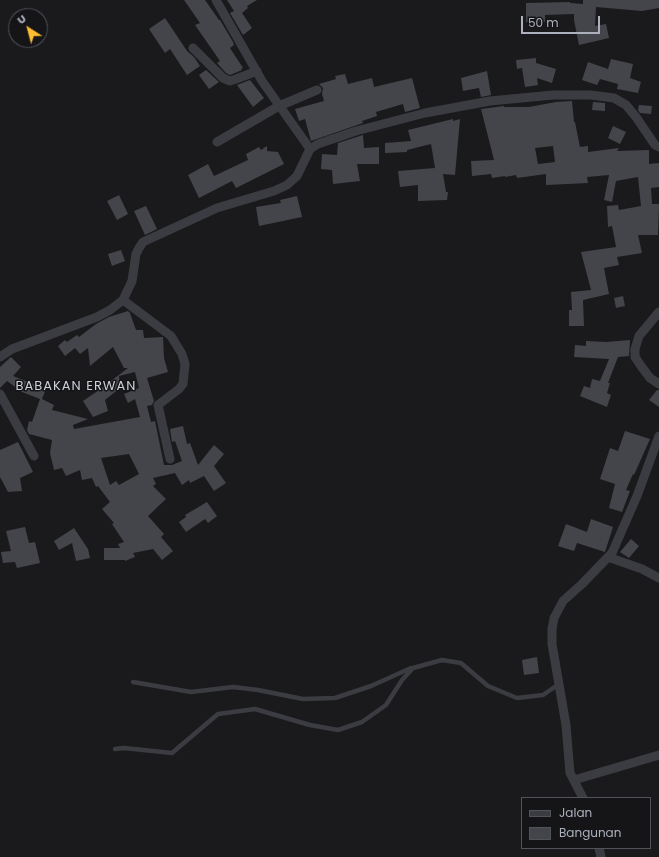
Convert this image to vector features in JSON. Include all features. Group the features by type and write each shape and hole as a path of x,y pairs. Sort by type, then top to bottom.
{"street":[{"path":"216,0 279,106 310,149"},
{"path":"192,48 223,78 236,80 257,71"},
{"path":"217,142 279,106 317,90"},
{"path":"0,357 12,349 97,317 110,310 123,300 132,281 136,254 143,242 217,208 274,191 287,185 296,176 310,149 318,144 356,131 425,113 490,101 553,95 591,94 614,98 626,105 655,145 659,147"},
{"path":"123,300 171,336 182,354 185,364 183,384 179,389 158,405 170,459"},
{"path":"659,312 639,336 635,349 635,357 650,378 659,384"},
{"path":"0,394 34,456"},
{"path":"582,797 570,773 566,725 552,644 554,618 563,601 612,553 637,496 659,436"},
{"path":"608,557 642,569 659,578"},
{"path":"574,780 659,755"}],"lane":[{"path":"133,682 190,692 233,686 303,699 335,698 371,686 413,668 442,660 461,663 488,686 517,698 543,695 560,684"},
{"path":"115,749 124,748 172,753 218,714 255,709 310,726 338,730 362,722 386,705 402,680 413,668"}],"building":[{"path":"184,0 205,0 220,20 233,42 234,45 230,48 243,68 241,69 242,70 230,75 226,73 217,63 220,61 195,25 200,23"},
{"path":"227,0 257,0 247,6 248,8 242,13 252,28 243,35 230,13 234,11"},
{"path":"583,0 659,0 659,8 642,11 596,7 595,26 606,24 609,38 579,45 574,14 545,15 545,22 526,22 526,3 570,2 583,4"},
{"path":"165,18 187,51 194,57 200,66 187,75 170,49 165,53 149,29"},
{"path":"536,58 536,63 556,69 552,83 537,78 538,85 525,87 522,68 517,69 516,60"},
{"path":"611,59 633,64 630,78 641,82 638,93 617,89 618,84 600,79 597,85 582,80 588,62 608,69"},
{"path":"206,70 219,82 209,89 199,75"},
{"path":"487,71 491,95 481,97 479,88 463,91 461,78"},
{"path":"345,74 348,84 372,78 374,87 412,78 420,108 405,112 403,104 376,112 377,116 362,121 363,123 311,141 305,119 299,121 295,109 324,101 322,94 323,88 319,84 336,79 335,76"},
{"path":"250,80 264,98 253,107 237,85"},
{"path":"572,101 574,122 580,147 588,146 588,152 619,148 617,151 649,150 649,164 659,163 659,187 651,188 652,204 659,204 658,235 638,235 642,253 617,257 619,265 604,268 609,294 583,300 584,326 569,326 569,310 572,310 571,292 591,290 581,252 616,247 612,226 608,227 607,206 618,205 619,210 641,206 638,177 616,181 612,202 604,200 609,175 587,177 588,183 546,185 546,174 517,178 516,175 492,178 491,174 472,176 471,161 494,160 481,109 504,106 529,107 556,102","holes":["553,146 555,162 538,164 535,148"]},
{"path":"593,102 605,103 605,111 592,110"},
{"path":"639,105 652,106 651,114 640,113 638,110"},
{"path":"453,119 453,121 460,119 455,175 443,174 446,192 448,192 447,200 418,201 418,185 400,187 398,171 435,168 431,144 407,150 407,152 385,153 385,143 411,141 408,130"},
{"path":"613,126 626,132 620,144 608,138"},
{"path":"363,135 364,148 379,147 379,164 357,164 360,181 333,184 332,170 321,169 322,154 337,155 338,143"},
{"path":"267,146 267,151 278,152 284,164 236,188 232,181 199,198 188,175 208,164 214,176 248,160 246,154 259,147 261,150"},
{"path":"119,195 128,214 117,220 107,201"},
{"path":"297,196 302,217 259,226 256,207 281,203 280,200"},
{"path":"146,206 157,229 145,235 134,211"},
{"path":"121,250 125,261 112,266 108,254"},
{"path":"623,296 625,306 616,308 614,298"},
{"path":"128,311 136,330 143,330 144,338 163,337 164,358 168,372 147,378 154,401 152,405 147,406 151,422 155,421 164,465 172,465 182,461 175,441 172,442 170,429 183,426 187,444 190,443 198,465 214,445 224,454 214,466 226,483 214,491 204,476 190,483 189,480 182,485 175,473 153,478 156,484 153,486 166,499 148,516 164,534 161,537 173,551 162,560 153,549 133,553 135,557 125,561 104,560 104,548 120,548 118,544 124,542 112,524 114,523 102,509 110,502 98,486 96,487 92,478 82,480 80,470 66,476 62,468 54,470 50,453 52,440 29,434 27,430 29,421 32,422 40,399 22,392 7,381 0,388 0,367 11,357 21,367 13,376 46,389 42,399 54,405 52,410 88,419 73,425 74,429 140,417 135,399 128,403 124,394 139,388 135,372 119,376 120,388 105,400 108,411 93,417 83,401 128,368 124,368 113,347 90,366 88,348 80,354 75,348 65,356 58,346 65,340 67,342 77,335 79,337 96,324 109,317","holes":["129,454 139,474 119,485 116,481 110,485 101,458"]},
{"path":"630,340 629,356 618,357 608,383 610,383 607,393 611,395 607,407 580,396 584,386 590,388 592,379 600,381 609,359 574,357 575,345 586,346 586,341 606,342"},
{"path":"657,390 659,390 659,407 649,400"},
{"path":"625,431 650,439 626,490 630,491 622,512 609,508 615,484 600,479 610,448 618,451"},
{"path":"18,442 33,472 20,478 22,491 8,492 0,477 0,450"},
{"path":"207,502 217,516 208,523 205,519 186,532 179,522 186,517 185,515"},
{"path":"591,519 613,527 605,552 577,543 574,551 558,546 566,524 587,532"},
{"path":"25,527 29,543 35,542 40,563 17,568 15,562 3,563 1,552 11,551 6,531"},
{"path":"74,528 88,549 90,558 76,561 72,543 59,550 54,541"},
{"path":"631,539 639,546 629,558 620,552"},
{"path":"537,657 539,673 524,675 522,660"}],"district":[{"name":"BABAKAN ERWAN","path":"76,387"}]}
